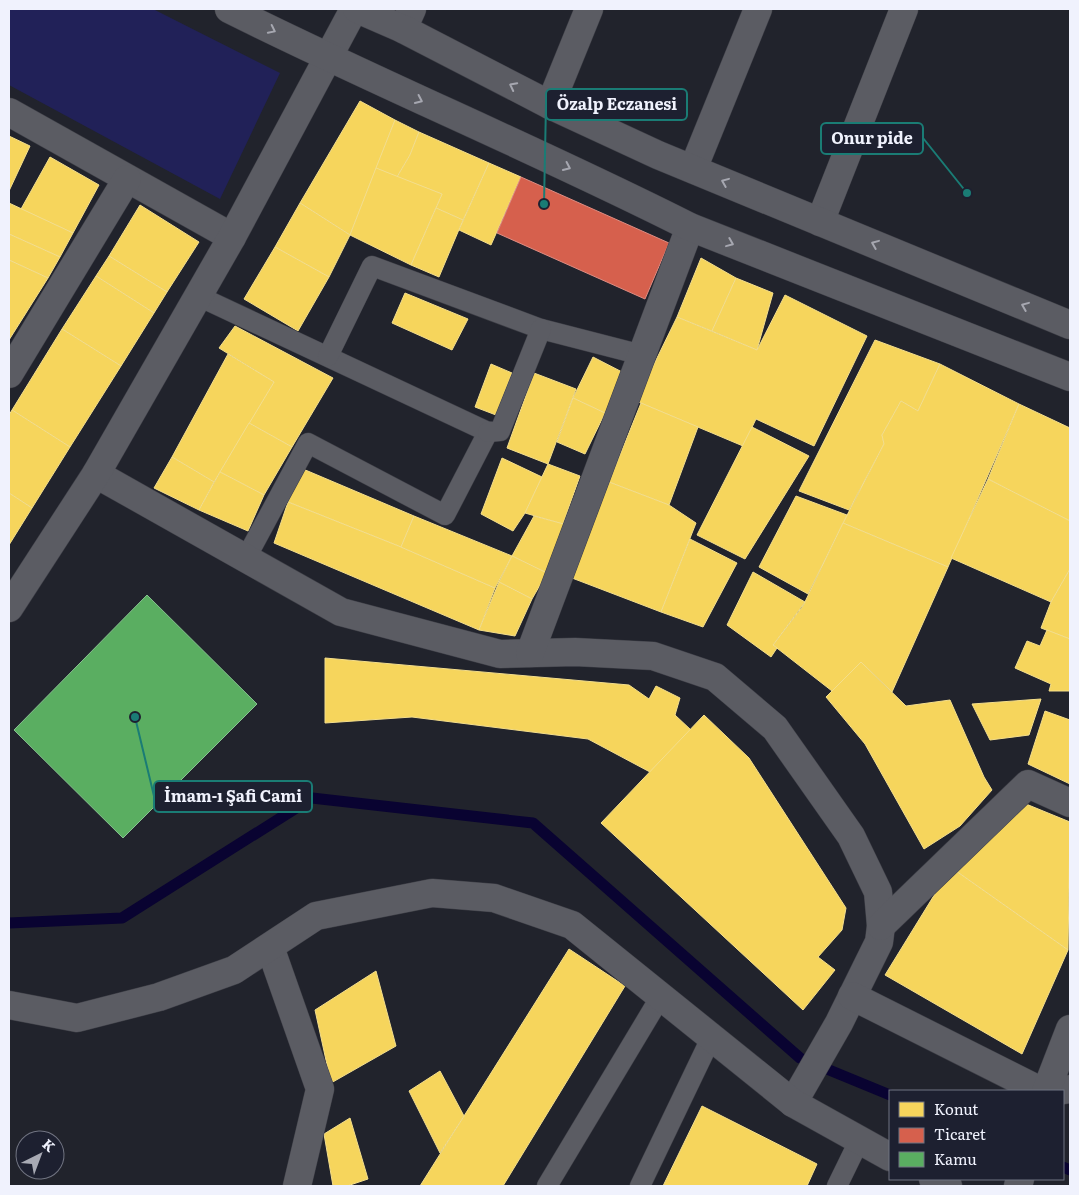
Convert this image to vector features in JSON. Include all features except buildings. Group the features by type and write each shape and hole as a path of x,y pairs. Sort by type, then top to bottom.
{"street":[{"path":"228,9 329,59 630,196 690,227 1070,376"},
{"path":"9,608 96,474 232,237 356,9 407,19 550,106 694,170 1070,325"},
{"path":"550,106 589,9"},
{"path":"694,170 758,9"},
{"path":"820,222 904,9"},
{"path":"9,112 232,237"},
{"path":"9,374 127,179"},
{"path":"530,653 690,227"},
{"path":"96,474 342,612 500,654 575,652 653,656 715,677 776,728 851,836 878,892 881,926 879,942 839,1023 792,1103"},
{"path":"881,926 1028,784 1070,803"},
{"path":"9,1005 77,1018 159,997 234,970 316,916 432,893 494,898 572,925 792,1103 889,1156"},
{"path":"270,947 320,1089 297,1186"},
{"path":"852,996 1039,1090"},
{"path":"1046,1090 1070,1029"},
{"path":"935,1180 948,1186"}],"lane":[{"path":"328,356 372,266 541,330 642,355"},
{"path":"198,296 488,432 500,431 541,330"},
{"path":"246,558 308,444 444,515 488,432"},
{"path":"547,1186 661,996"},
{"path":"640,1186 711,1038"},
{"path":"837,1186 859,1141"}],"shaded area":[{"path":"9,9 153,9 280,73 220,199 9,85"}],"waterway":[{"path":"9,923 122,918 312,798 533,823 800,1058 889,1095"},
{"path":"1064,1167 1070,1170"}],"place":[{"name":"Onur pide","path":"967,193"},
{"name":"Özalp Eczanesi","path":"544,204"},
{"name":"İmam-ı Şafi Cami","path":"135,717"}]}
